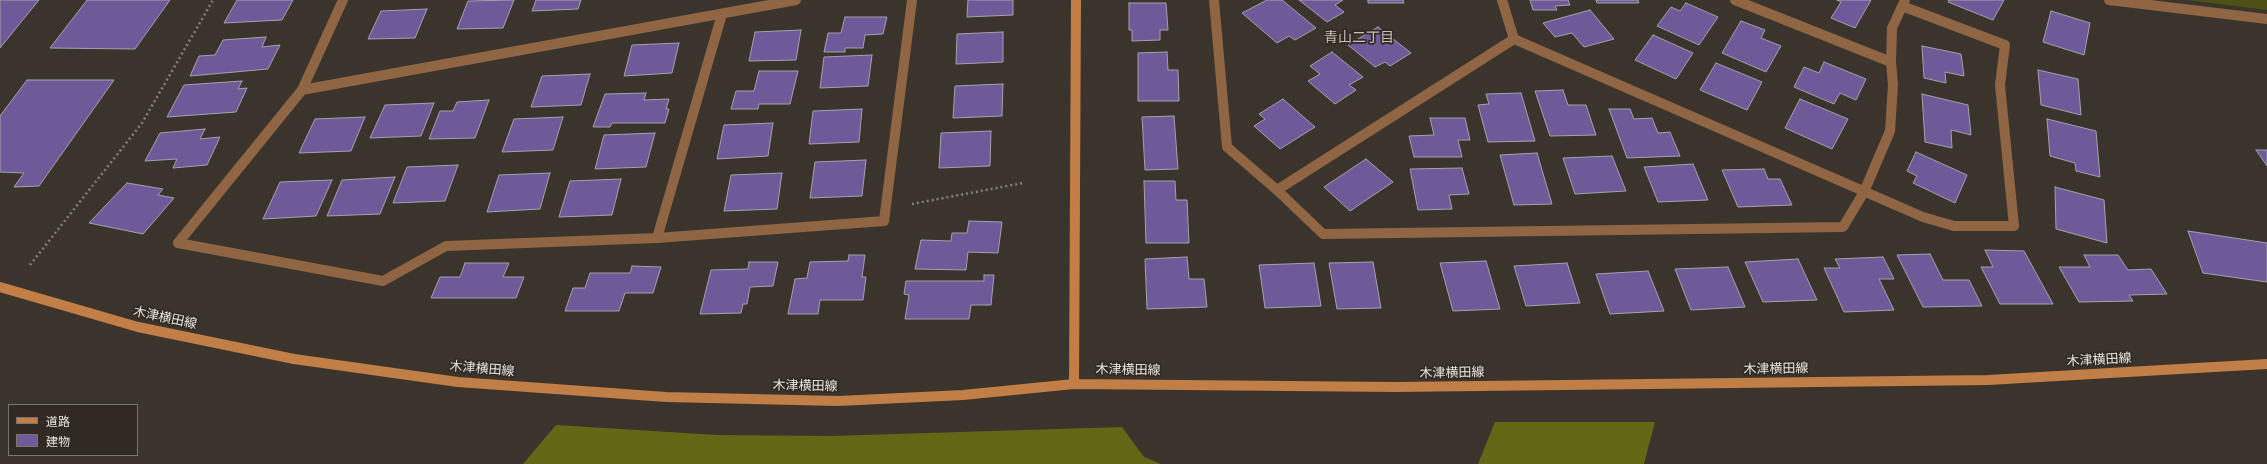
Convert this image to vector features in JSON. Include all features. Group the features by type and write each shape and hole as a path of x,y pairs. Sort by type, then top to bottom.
{"main road":[{"path":"1074,384 1076,0"},
{"name":"木津横田線","path":"0,287 138,327 294,359 458,382 666,398 838,400 963,395 1074,384 1395,387 1988,380 2267,364"}],"street":[{"path":"343,0 302,90 178,243 383,281 446,246 657,238 884,221 884,209 912,0"},
{"path":"302,90 796,0"},
{"path":"1214,0 1227,147 1277,190 1323,234 1843,227 1864,192 1890,131 1893,85 1891,62 1892,28 1904,3 2005,45 2000,85 2014,226 1954,226 1923,217 1864,192 1514,39 1502,0"},
{"path":"1735,0 1891,62"},
{"path":"2110,0 2267,19"},
{"path":"657,238 722,14"},
{"path":"1277,190 1514,39"}],"path":[{"path":"30,265 142,123 213,0"},
{"path":"884,209 1023,183"}],"green space":[{"path":"2187,0 2267,0 2267,10"}],"shaded area":[{"path":"1495,422 1655,422 1644,464 1478,464"},
{"path":"556,425 717,435 831,436 1122,427 1144,457 1161,464 523,464"}],"building":[{"path":"0,0 39,0 0,48"},
{"path":"87,0 170,0 135,49 50,48"},
{"path":"237,0 293,0 282,20 224,23"},
{"path":"514,0 503,28 457,29 468,1"},
{"path":"536,0 581,0 578,9 532,11"},
{"path":"968,0 1013,0 1013,15 967,17"},
{"path":"1267,0 1282,0 1316,28 1295,40 1289,36 1277,43 1242,13"},
{"path":"1299,0 1343,0 1335,5 1344,12 1327,22"},
{"path":"1368,0 1403,0 1404,3 1368,3"},
{"path":"1530,0 1568,0 1570,5 1555,6 1557,10 1533,10"},
{"path":"1596,0 1638,0 1639,3 1597,3"},
{"path":"1837,0 1871,0 1855,28 1831,18 1841,2"},
{"path":"1949,0 2004,0 1993,20 1948,2"},
{"path":"1129,3 1166,3 1168,30 1160,30 1160,40 1132,41 1132,30 1129,30"},
{"path":"1686,3 1718,17 1699,45 1657,26 1671,7 1680,11"},
{"path":"427,9 415,38 368,39 381,11"},
{"path":"1590,10 1614,39 1584,47 1572,33 1555,37 1543,23"},
{"path":"2051,11 2090,23 2084,55 2043,42"},
{"path":"845,17 887,17 883,34 865,35 863,48 845,48 845,52 824,52 828,33 841,33"},
{"path":"1741,21 1765,30 1761,38 1781,46 1766,72 1722,53"},
{"path":"1378,27 1411,53 1390,66 1385,62 1375,67 1348,45"},
{"path":"801,30 796,60 749,61 755,32"},
{"path":"1003,32 1003,62 956,64 957,34"},
{"path":"1653,35 1693,53 1676,79 1635,60"},
{"path":"266,37 262,47 280,45 268,69 190,76 199,56 215,55 223,40"},
{"path":"679,43 672,73 624,76 632,45"},
{"path":"1922,46 1961,54 1964,76 1945,72 1946,83 1924,78"},
{"path":"1167,52 1168,70 1178,70 1179,101 1138,101 1138,53"},
{"path":"1332,52 1363,77 1349,85 1356,90 1335,104 1308,81 1320,74 1310,66"},
{"path":"872,55 868,86 820,88 824,57"},
{"path":"1824,62 1866,79 1856,100 1840,93 1834,104 1794,87 1804,67 1819,73"},
{"path":"1716,63 1762,82 1747,110 1700,90"},
{"path":"2038,70 2078,79 2081,115 2041,105"},
{"path":"759,71 798,71 790,104 759,104 758,109 731,109 736,91 754,91"},
{"path":"590,74 581,105 531,107 542,76"},
{"path":"27,80 114,80 39,186 14,187 24,173 0,172 0,116"},
{"path":"242,81 238,89 247,88 236,112 167,117 184,85"},
{"path":"1003,84 1002,116 953,118 955,86"},
{"path":"1563,90 1568,105 1586,105 1596,135 1550,136 1535,91"},
{"path":"646,93 644,100 669,99 666,109 669,109 665,123 612,123 610,127 593,127 605,94"},
{"path":"1521,93 1535,141 1488,142 1478,105 1489,104 1486,94"},
{"path":"1922,94 1968,105 1971,135 1951,130 1952,148 1925,142"},
{"path":"1283,99 1315,127 1280,149 1254,126 1265,119 1259,114"},
{"path":"1800,99 1848,119 1832,149 1785,128"},
{"path":"489,100 475,138 429,139 440,111 453,111 457,102"},
{"path":"434,103 421,136 370,138 385,105"},
{"path":"862,109 859,142 809,144 813,111"},
{"path":"1609,109 1630,109 1634,119 1652,118 1658,133 1670,132 1680,156 1627,158"},
{"path":"1174,116 1178,169 1145,170 1142,117"},
{"path":"365,117 351,151 299,153 315,119"},
{"path":"563,117 553,150 502,152 514,119"},
{"path":"1430,118 1465,118 1470,140 1458,140 1462,157 1414,157 1409,136 1434,135"},
{"path":"2047,119 2096,131 2100,177 2076,171 2075,163 2050,156"},
{"path":"773,123 768,156 717,159 724,125"},
{"path":"205,129 200,139 220,137 207,165 173,168 177,159 145,161 160,133"},
{"path":"991,131 990,166 939,168 941,133"},
{"path":"655,133 646,167 595,169 604,135"},
{"path":"2256,150 2267,150 2267,166"},
{"path":"1916,152 1967,175 1955,203 1913,183 1917,176 1907,171"},
{"path":"1537,153 1552,204 1514,205 1500,155"},
{"path":"1612,156 1626,191 1575,194 1563,158"},
{"path":"1366,159 1393,182 1350,211 1324,187"},
{"path":"866,160 862,196 810,198 815,162"},
{"path":"1693,164 1708,200 1658,202 1644,167"},
{"path":"458,165 445,201 393,203 407,167"},
{"path":"1462,168 1469,194 1449,195 1452,209 1418,210 1410,169"},
{"path":"1764,169 1768,179 1780,179 1792,205 1738,207 1722,170"},
{"path":"550,173 540,209 487,212 499,175"},
{"path":"782,173 777,209 724,211 731,175"},
{"path":"395,177 380,214 327,216 342,180"},
{"path":"621,179 612,215 559,217 570,181"},
{"path":"332,180 316,216 263,219 280,182"},
{"path":"1144,181 1175,181 1176,200 1187,200 1189,243 1146,243"},
{"path":"127,183 163,189 158,195 174,198 143,234 89,223"},
{"path":"2055,187 2104,200 2107,243 2056,229"},
{"path":"969,221 1002,222 998,253 968,252 966,270 915,269 921,240 951,241 952,233 967,233"},
{"path":"2188,231 2267,243 2267,282 2203,273"},
{"path":"1985,250 2024,251 2053,304 2000,304 1981,267 1993,267"},
{"path":"1930,254 1943,280 1969,280 1982,306 1923,307 1897,255"},
{"path":"849,255 865,255 862,277 866,277 863,300 820,300 818,314 788,314 795,279 807,278 810,262 848,261"},
{"path":"2084,255 2118,255 2128,270 2151,269 2167,294 2129,295 2133,301 2079,302 2059,267 2090,267"},
{"path":"1187,257 1189,279 1204,279 1207,307 1147,309 1145,259"},
{"path":"1883,257 1894,279 1879,279 1894,310 1844,312 1824,268 1840,268 1835,259"},
{"path":"1798,259 1817,300 1763,302 1745,262"},
{"path":"1486,261 1500,309 1453,311 1440,263"},
{"path":"749,262 778,262 773,286 750,287 747,304 743,304 741,313 700,314 711,270 748,269"},
{"path":"1373,262 1381,308 1337,309 1329,263"},
{"path":"465,263 509,263 503,277 524,277 516,298 431,298 440,277 460,277"},
{"path":"1314,263 1321,306 1265,308 1259,265"},
{"path":"1567,263 1580,303 1526,306 1514,266"},
{"path":"632,266 661,267 653,293 625,293 619,311 565,311 573,288 585,288 590,273 630,273"},
{"path":"1728,267 1745,307 1691,310 1675,269"},
{"path":"1648,271 1664,311 1610,314 1596,274"},
{"path":"984,275 994,275 991,305 971,305 969,319 905,319 909,295 904,294 906,281 984,281"}],"district":[{"name":"青山二丁目","path":"1359,38"}]}
